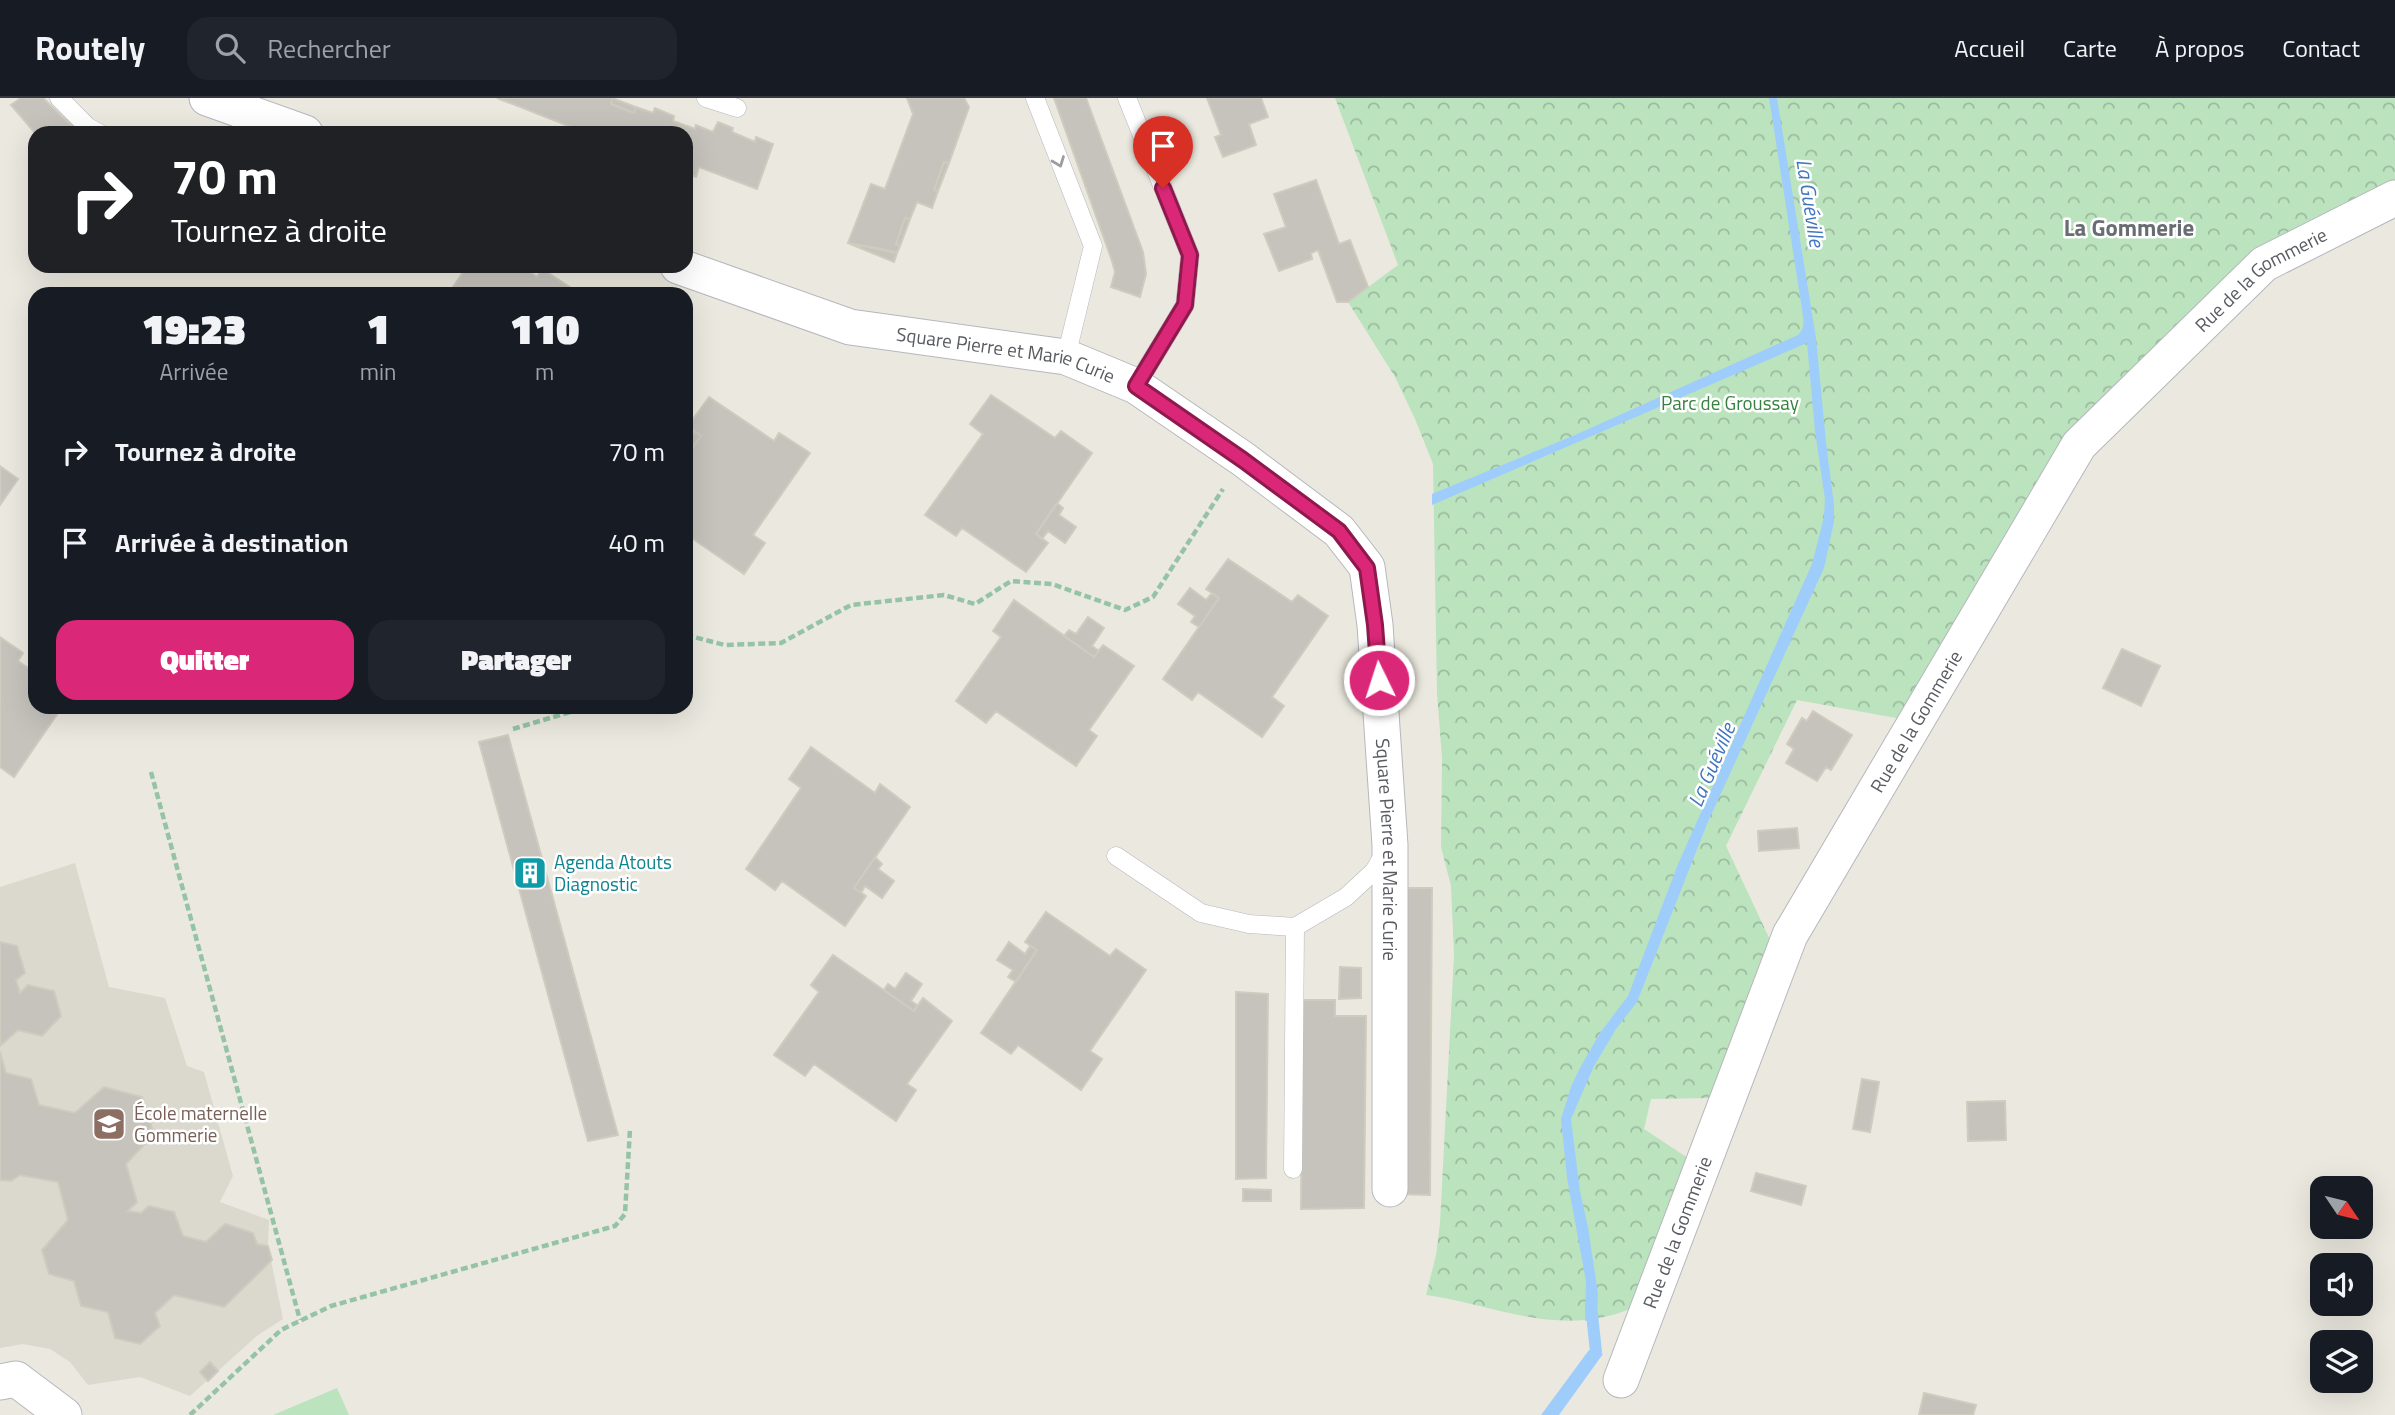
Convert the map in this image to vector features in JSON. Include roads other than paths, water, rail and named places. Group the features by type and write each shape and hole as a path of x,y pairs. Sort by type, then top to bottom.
{"street":[{"path":"207,98 243,123 261,126"},
{"name":"Rue de la Gommerie","path":"1620,1380 1790,935 2079,444 2264,264 2395,198"},
{"name":"Square Pierre et Marie Curie","path":"693,271 849,327 1066,357 1136,386 1339,531 1367,568 1375,625 1390,845 1390,1189"},
{"path":"0,1382 16,1379 64,1415"}],"lane":[{"path":"59,98 87,126"},
{"path":"706,98 737,108"},
{"path":"1035,98 1093,246 1066,357"},
{"path":"1127,98 1190,255 1185,305 1136,386"},
{"path":"1115,856 1202,913 1249,924 1295,927 1346,897 1374,871 1390,845"},
{"path":"1293,1169 1295,927"}],"water":[{"path":"1769,98 1777,98 1816,338 1834,522 1824,568 1707,824 1637,1002 1616,1029 1594,1066 1571,1119 1598,1294 1597,1318 1585,1321 1586,1281 1567,1178 1561,1119 1580,1068 1600,1033 1628,996 1678,864 1812,564 1824,517 1825,499 1815,431 1807,343 1432,505 1432,494 1575,435 1801,332 1802,309"},
{"path":"1589,1350 1603,1354 1559,1415 1541,1415"}],"waterway":[{"name":"La Guéville","path":"1587,1364 1596,1352 1591,1305"}],"place":[{"name":"Agenda Atouts Diagnostic","path":"530,873"},
{"name":"École maternelle Gommerie","path":"109,1124"}],"district":[{"name":"La Gommerie","path":"2129,228"}],"park label":[{"name":"Parc de Groussay","path":"1730,403"}]}
